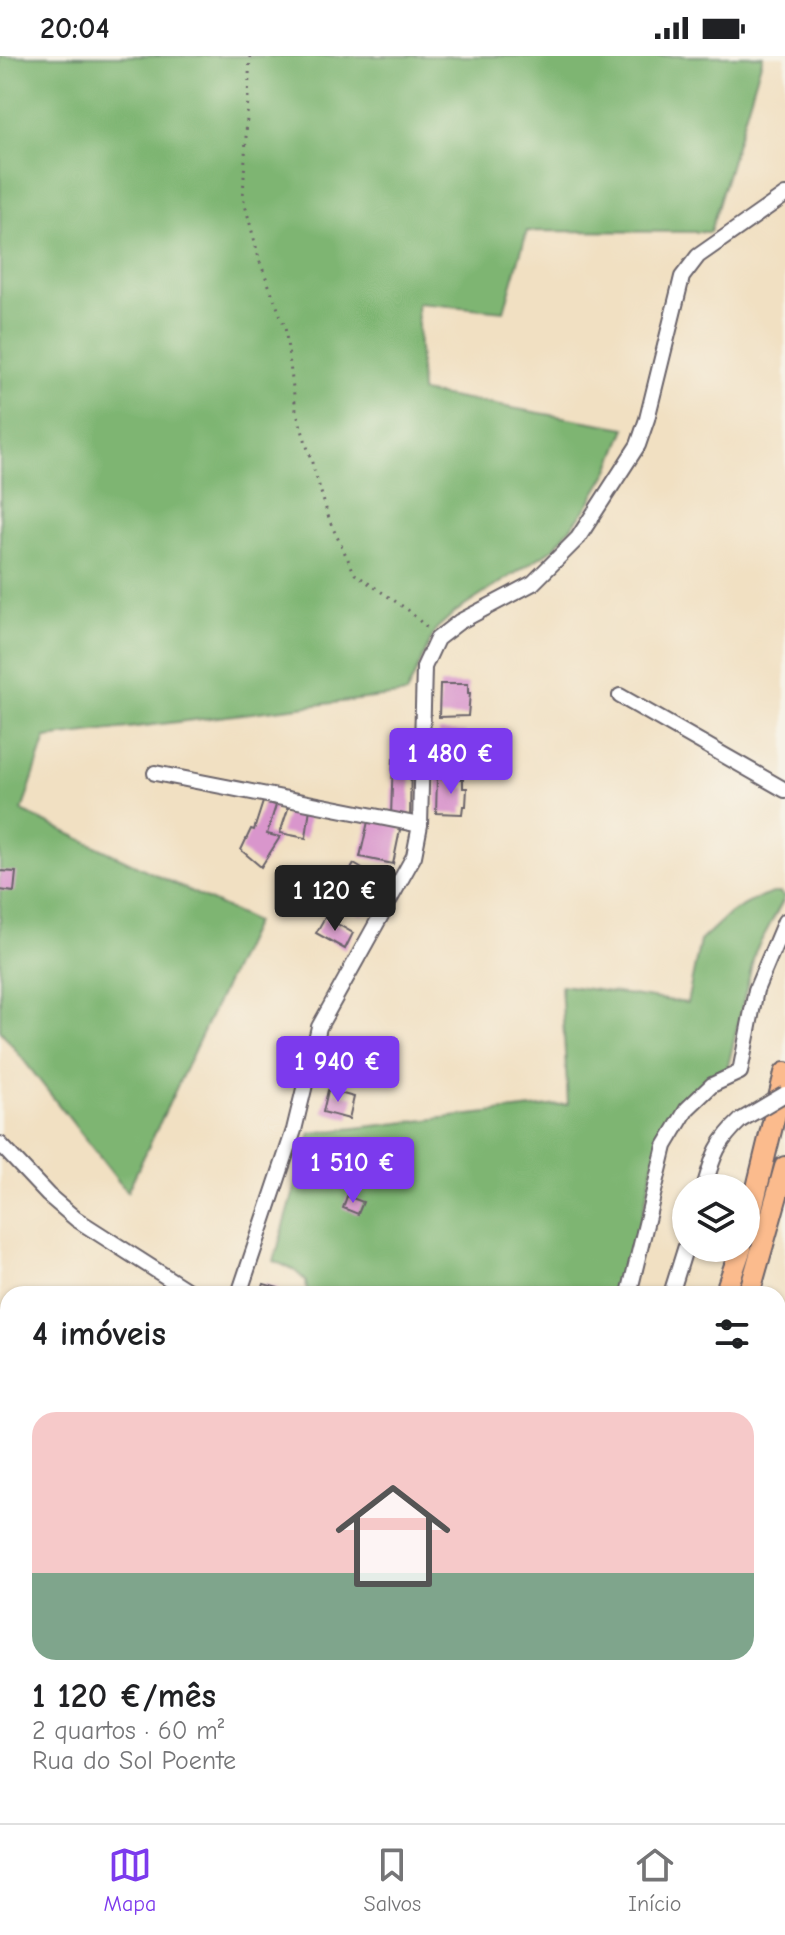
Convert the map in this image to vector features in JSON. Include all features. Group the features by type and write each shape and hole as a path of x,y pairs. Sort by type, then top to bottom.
{"highway":[{"path":"760,1176 785,1073"},
{"path":"751,1286 785,1167"},
{"path":"728,1286 736,1262"}],"street":[{"path":"242,1286 294,1130 319,1027 414,856 420,825 424,667 437,639 459,622 533,583 578,538 638,445 682,277 698,256 785,195"},
{"path":"620,696 785,790"},
{"path":"155,773 420,825"},
{"path":"631,1286 665,1146 687,1109 712,1085 740,1072 756,990 785,921"},
{"path":"708,1174 725,1135 741,1120 785,1094"},
{"path":"0,1144 48,1195 76,1219 181,1286"},
{"path":"674,1286 681,1262"}],"path":[{"path":"250,56 243,197 260,262 285,327 296,410 330,522 355,574 408,610 437,639"}],"green space":[{"path":"0,56 763,56 710,232 527,231 504,311 417,303 421,392 626,428 609,470 585,510 554,548 454,613 436,629 406,694 46,738 22,811 255,922 127,1192 0,1030"},
{"path":"773,893 785,897 755,952 727,1070 709,1079 667,1129 655,1157 627,1286 306,1286 306,1281 294,1270 274,1261 311,1133 568,1104 561,985 687,1003 700,941 730,913"}],"building":[{"path":"440,684 468,684 468,716 439,717"},
{"path":"439,731 465,732 468,759 464,759 464,767 438,766"},
{"path":"393,758 411,758 410,818 391,816"},
{"path":"437,778 463,779 463,788 467,788 466,806 463,806 462,814 436,813"},
{"path":"263,802 276,805 267,834 280,837 261,867 241,850 251,829 254,830"},
{"path":"289,806 310,808 306,838 280,833"},
{"path":"369,817 401,825 393,864 360,857"},
{"path":"354,864 382,881 362,915 334,899"},
{"path":"0,871 16,872 14,892 0,890"},
{"path":"325,917 353,933 345,949 316,933"},
{"path":"328,1090 354,1097 349,1119 323,1112"},
{"path":"347,1196 363,1202 358,1214 343,1208"}]}
